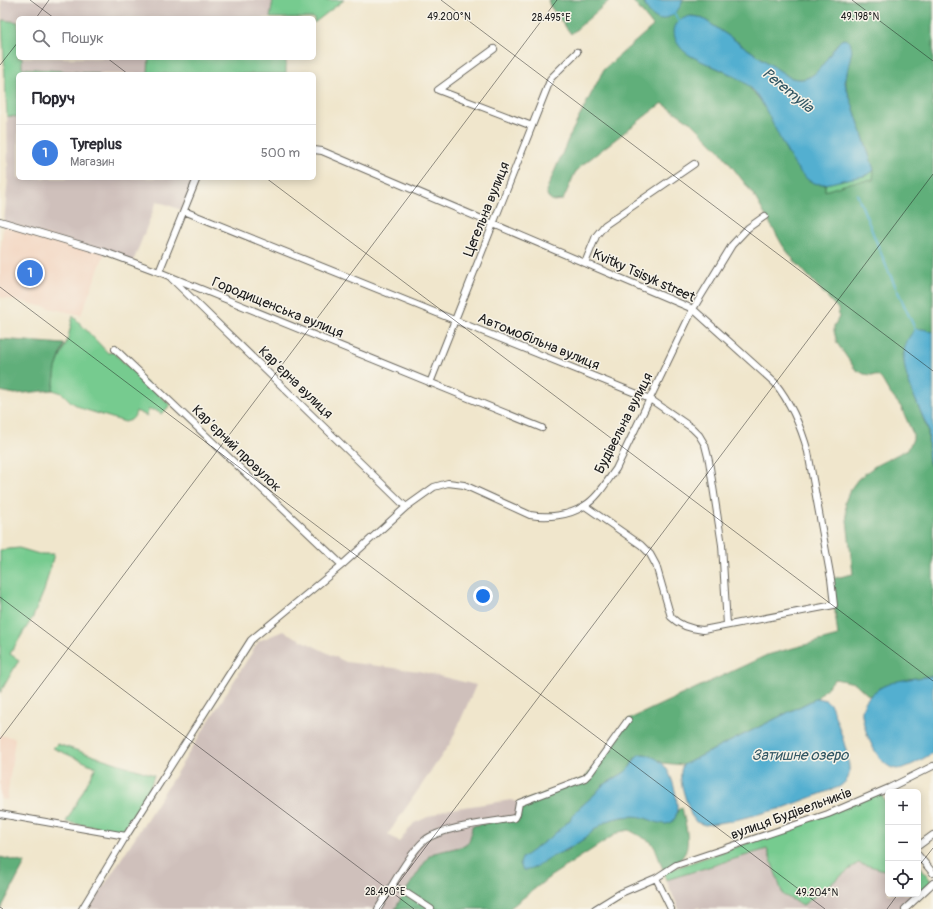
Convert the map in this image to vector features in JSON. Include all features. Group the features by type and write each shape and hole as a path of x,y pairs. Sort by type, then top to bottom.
{"street":[{"path":"494,49 438,90 532,126"},
{"name":"Цегельна вулиця","path":"430,383 551,78 577,52"},
{"name":"Kvitky Tsisyk street","path":"316,150 322,151 694,309 775,383 792,410 808,452 831,579 834,605 727,625"},
{"path":"585,263 596,236 605,225 694,164"},
{"path":"158,272 196,180"},
{"name":"Автомобільна вулиця","path":"184,211 650,399 692,428 703,440 709,461 722,545 727,625"},
{"name":"Будівельна вулиця","path":"82,909 126,836 251,640 342,564 406,507 434,487 441,484 456,483 464,485 530,515 559,515 585,506 604,486 616,469 694,309 732,245 748,228 765,216"},
{"name":"Городищенська вулиця","path":"0,222 105,252 168,275 542,428"},
{"name":"Карʼєрна вулиця","path":"168,275 406,507"},
{"name":"Карʼєрний провулок","path":"115,349 342,564"},
{"path":"585,506 641,545 650,554 656,565 671,617 676,622 684,627 703,630 727,625"},
{"path":"378,909 412,854 425,840 443,831 515,818 519,803 585,778 628,720"},
{"name":"вулиця Будівельників","path":"595,909 621,893 656,878 676,865 828,814 889,788 933,766"},
{"path":"0,814 126,836"},
{"path":"921,844 933,835"},
{"path":"921,859 933,873"},
{"path":"656,878 671,909"},
{"path":"905,909 933,883"},
{"path":"392,886 405,892 431,909"}],"shaded area":[{"path":"1,0 273,0 270,16 16,16 16,22 2,20"},
{"path":"22,60 149,60 148,72 73,72 22,68"},
{"path":"7,116 16,117 16,180 196,180 184,211 157,201 133,262 4,222 8,178"},
{"path":"4,222 105,252 81,315 0,297 0,253"},
{"path":"283,631 346,662 419,671 476,685 451,742 388,834 399,842 414,823 444,810 511,800 519,803 515,818 472,826 470,840 467,844 405,892 395,909 89,909 259,641"},
{"path":"0,735 15,738 7,800 0,799"},
{"path":"767,849 783,895 803,905 858,863 885,870 885,897 915,897 905,909 700,909 698,907 696,909 679,909 666,880"}],"green space":[{"path":"273,0 344,0 316,21 316,16 270,16"},
{"path":"548,0 610,0 571,34 550,6"},
{"path":"632,0 933,0 933,332 929,330 903,354 908,381 928,430 929,463 933,469 933,676 907,679 892,683 869,696 855,683 835,679 817,698 683,765 663,763 644,754 634,759 630,767 625,772 602,786 577,810 570,820 551,837 564,852 607,821 631,816 675,818 678,810 682,807 687,836 685,852 681,859 664,872 655,848 651,842 629,830 619,832 551,876 509,909 395,909 429,856 434,853 464,846 469,840 472,826 515,818 519,803 585,778 628,720 767,655 838,636 831,579 853,574 845,502 850,490 858,479 875,466 908,449 913,439 913,434 901,407 882,380 878,376 864,374 855,369 837,343 834,326 839,317 838,309 783,246 753,194 720,151 693,124 662,103 581,166 575,173 563,200 553,201 548,197 546,191 570,135 604,69 653,26","holes":["691,16 699,17 789,77 798,79 805,78 818,71 837,44 841,40 845,39 846,87 874,170 873,180 853,182 825,191 825,184 814,183 761,101 743,80 691,56"]},
{"path":"2,20 16,22 16,60 22,60 22,68 73,72 16,72 16,117 7,116"},
{"path":"149,60 286,60 286,72 148,72"},
{"path":"874,170 873,180 844,185 825,191 825,184 865,176"},
{"path":"73,316 108,353 113,352 170,405 162,414 154,410 148,410 147,416 136,411 135,416 132,419 125,422 83,409 71,402 62,393 53,390 56,368 68,338"},
{"path":"0,339 64,344 56,368 53,390 15,394 0,391"},
{"path":"19,548 39,554 54,554 44,591 33,617 10,654 19,660 0,693 0,550"},
{"path":"57,744 154,775 150,788 123,832 66,822 96,767 53,748"},
{"path":"880,792 885,802 885,870 858,863 803,905 783,895 767,849 666,880 664,872 802,824"},
{"path":"0,857 25,863 1,909 0,909"},
{"path":"921,867 933,884 921,891"}],"water":[{"path":"642,0 683,0 682,4 674,14 659,20 650,14"},
{"path":"691,16 699,17 705,20 789,77 799,79 807,78 820,69 841,40 845,39 850,42 852,50 845,82 874,170 868,175 825,184 817,184 805,178 789,155 760,99 753,90 736,77 691,56 680,47 675,36 675,26 679,21"},
{"path":"916,329 923,329 933,332 933,469 928,456 928,428 909,383 904,360 908,338"},
{"path":"933,676 933,753 901,769 890,767 878,756 869,739 862,715 862,710 866,700 876,690 891,683"},
{"name":"Затишне озеро","path":"817,698 826,700 831,705 847,752 849,771 848,778 845,782 839,787 783,808 731,821 705,825 696,822 691,815 681,783 681,770 683,765"},
{"path":"640,754 648,755 660,761 668,771 673,783 677,801 676,817 672,822 663,824 635,816 613,819 596,828 585,838 571,847 530,870 523,870 520,864 522,858 551,837 570,820 577,810 602,786 625,772"}],"waterway":[{"name":"Peremylia","path":"673,11 680,23"},
{"name":"Peremylia","path":"857,194 887,268 916,331"}],"place":[{"name":"Tyreplus","path":"30,273"}]}
